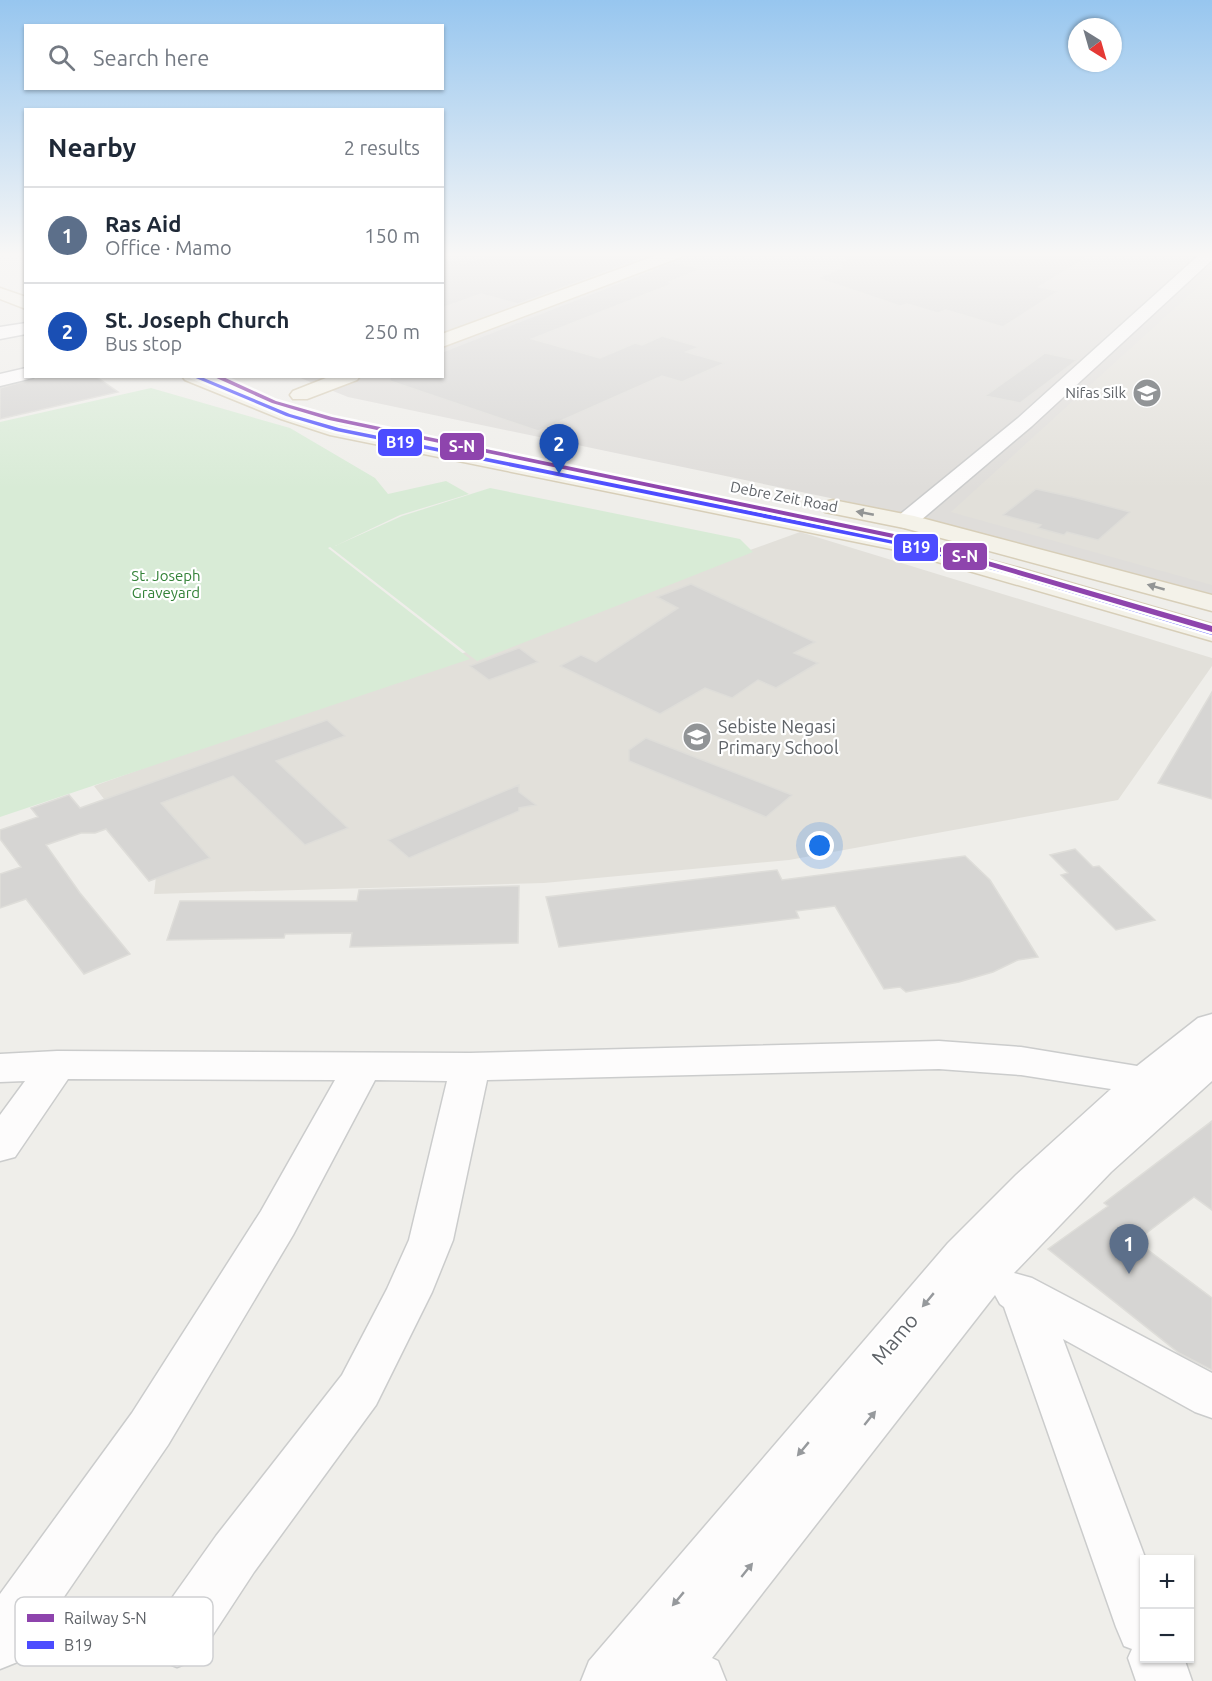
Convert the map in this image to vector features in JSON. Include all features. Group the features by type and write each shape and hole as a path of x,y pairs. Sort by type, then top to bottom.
{"main road":[{"path":"444,340 465,332"},
{"name":"Debre Zeit Road","path":"197,378 288,415 338,430 899,543 1010,573 1212,633"},
{"name":"Debre Zeit Road","path":"254,378 300,396 367,415 724,486"},
{"path":"300,396 345,378"},
{"name":"Debre Zeit Road","path":"815,503 906,521 1212,603"}],"street":[{"path":"906,521 1025,422 1123,332"},
{"path":"0,380 24,374"},
{"path":"675,1676 1048,1207 1212,1027"},
{"path":"0,1068 57,1065 470,1067 939,1055 1021,1061 1090,1071 1157,1087 1212,1060"},
{"path":"0,1146 57,1065"},
{"path":"31,1597 150,1429 277,1222 363,1065"},
{"path":"206,1597 235,1554 359,1390 409,1292 431,1240 470,1067"},
{"path":"992,1275 1212,1397"},
{"path":"992,1275 1140,1618"},
{"name":"Mamo","path":"609,1681 992,1275"},
{"path":"0,1641 15,1620"},
{"path":"1157,1663 1164,1681"}],"shaded area":[{"path":"444,332 1212,332 1212,596 921,517 348,397 300,378 444,378"},
{"name":"Nifas Silk","path":"1148,332 1212,332 1212,585 951,512"},
{"name":"Sebiste Negasi Primary School","path":"800,532 1212,658 1212,666 1118,800 789,860 544,883 154,894 157,868 94,786"}],"green space":[{"name":"St. Joseph Graveyard","path":"151,388 290,428 375,478 388,494 446,481 469,494 400,515 335,546 402,516 490,488 740,539 753,552 477,661 330,547 328,548 470,659 0,817 0,422"}],"building":[{"path":"492,332 549,332 532,339 600,358 635,343 642,345 662,336 700,347 686,352 725,363 682,382 662,376 538,431 390,381 390,378 444,378 444,351"},
{"path":"1045,353 1077,360 1020,403 985,396"},
{"path":"36,378 98,378 118,392 0,419 0,388"},
{"path":"1036,489 1130,512 1098,540 1067,532 1064,535 1038,528 1041,525 1003,515"},
{"path":"691,584 815,642 794,653 818,663 776,688 758,680 732,698 705,688 660,714 560,666 581,655 596,662 678,608 657,597"},
{"path":"519,648 538,662 489,680 470,666"},
{"path":"1212,692 1212,799 1158,783"},
{"path":"327,720 345,736 276,761 348,828 305,845 233,776 161,803 210,858 149,881 106,829 95,833 81,833 46,845 80,893 130,954 84,974 26,899 0,908 0,874 21,867 0,839 0,830 38,817 31,808 69,795 80,808"},
{"path":"646,738 792,795 766,817 629,761 629,750"},
{"path":"519,785 519,792 536,805 519,808 519,811 409,858 388,840"},
{"path":"1075,849 1093,867 1099,866 1155,920 1116,930 1061,875 1068,873 1050,855"},
{"path":"965,856 990,880 1038,957 1018,960 993,972 959,982 906,992 900,987 884,989 835,906 796,911 799,918 559,947 546,897 777,870 782,880"},
{"path":"519,886 518,943 350,947 352,933 285,934 284,938 167,940 180,901 357,901 359,890"},
{"path":"1212,1121 1212,1210 1194,1197 1136,1241 1212,1298 1212,1370 1179,1353 1048,1249 1108,1206 1104,1203"}],"rail line":[{"name":"S-N","path":"220,378 274,402 331,419 894,536 1212,629"}],"transit line":[{"name":"B19","path":"198,378 288,415 338,430 899,543 1010,573 1212,633"}],"place":[{"name":"Nifas Silk","path":"1147,393"},
{"name":"St. Joseph Church","path":"559,474"},
{"name":"Sebiste Negasi Primary School","path":"697,737"},
{"name":"Ras Aid","path":"1129,1274"}]}
